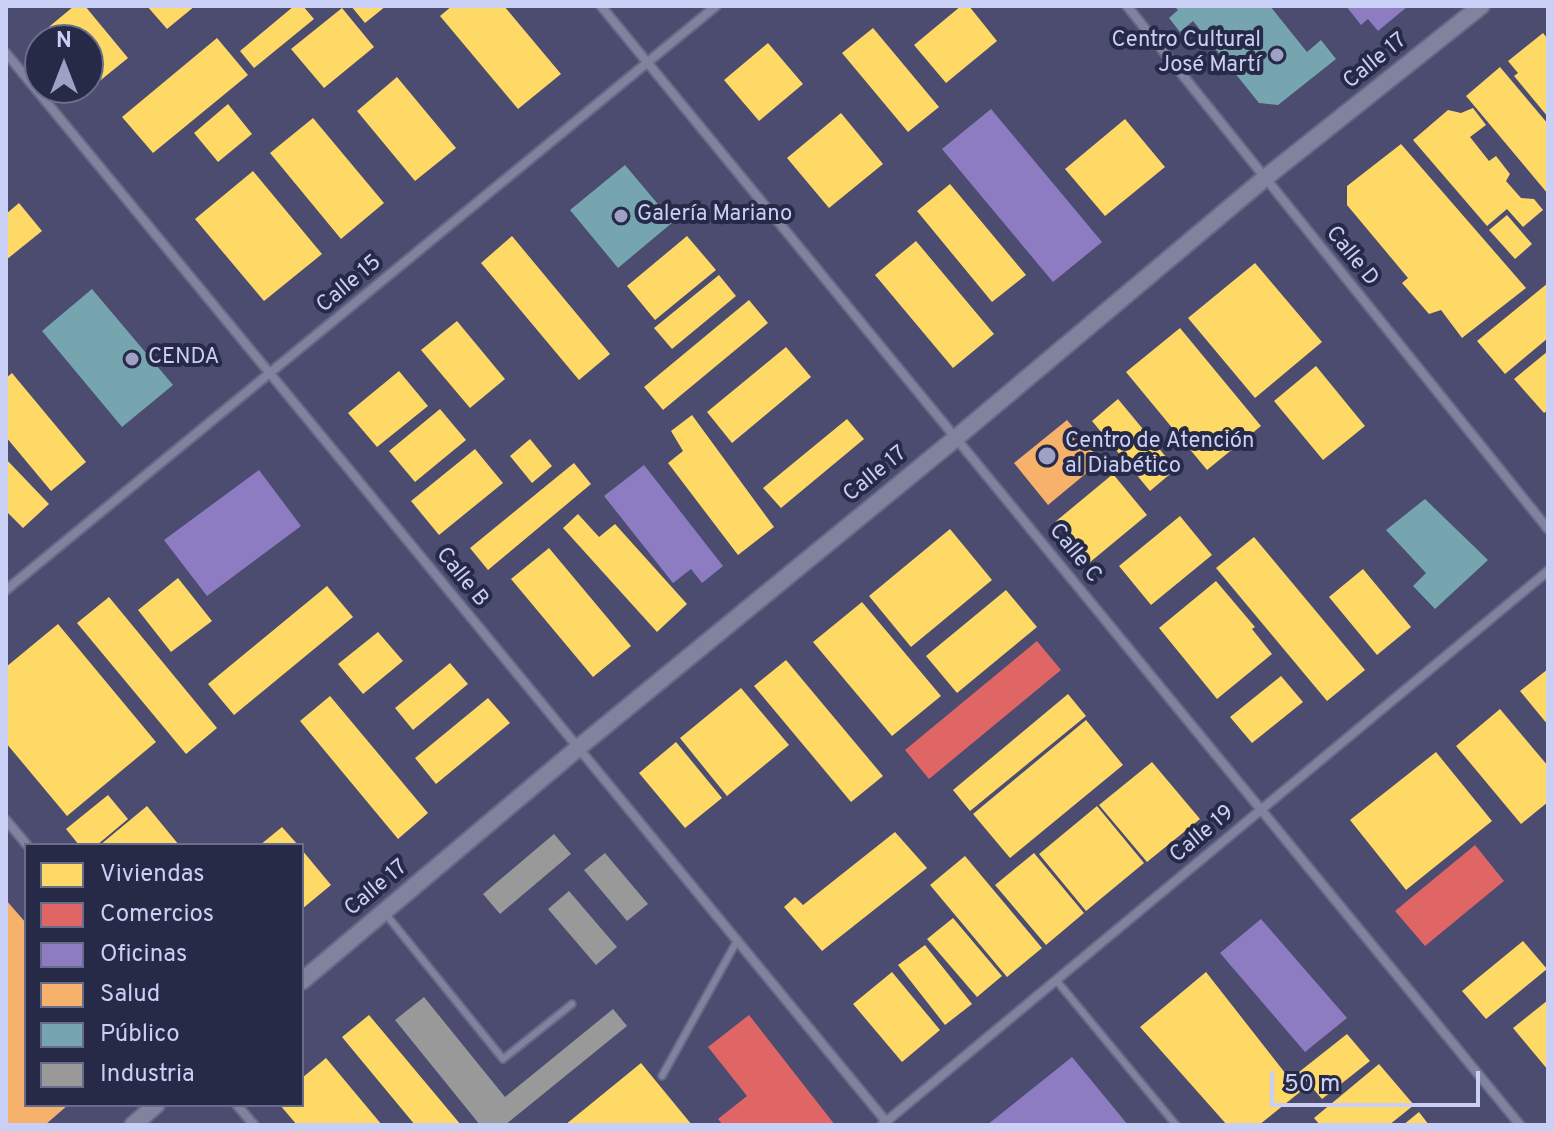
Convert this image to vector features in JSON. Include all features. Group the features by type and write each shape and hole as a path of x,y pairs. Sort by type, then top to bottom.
{"street":[{"name":"Calle C","path":"601,6 1520,1125"},
{"name":"Calle 15","path":"6,590 716,6"},
{"name":"Calle D","path":"1127,6 1548,529"},
{"name":"Calle 17","path":"304,979 1265,178 1481,6"},
{"name":"Calle B","path":"6,53 886,1124"},
{"name":"Calle 19","path":"886,1124 1548,571"},
{"path":"6,820 25,843"},
{"path":"133,1125 154,1107"},
{"path":"239,1107 254,1125"}],"lane":[{"path":"384,912 503,1059 572,1004"},
{"path":"662,1076 737,941"},
{"path":"1056,980 1176,1125"}],"building: Viviendas":[{"path":"74,6 85,6 100,24 52,24"},
{"path":"147,6 195,6 167,29"},
{"path":"294,6 303,6 314,19 254,68 240,51"},
{"path":"351,6 386,6 365,23"},
{"path":"452,6 504,6 561,74 518,109 440,16"},
{"path":"961,6 969,6 997,41 946,83 914,45"},
{"path":"342,8 374,47 324,88 291,49"},
{"path":"873,28 939,107 908,132 842,53"},
{"path":"104,29 128,58 104,77"},
{"path":"1543,33 1548,39 1548,117 1514,76 1518,73 1508,61"},
{"path":"217,38 248,75 153,153 122,117"},
{"path":"768,43 803,84 759,121 724,80"},
{"path":"1500,67 1548,124 1548,194 1466,96"},
{"path":"397,77 456,148 415,181 357,111"},
{"path":"228,104 252,134 218,162 194,133"},
{"path":"1473,108 1486,125 1470,137 1489,161 1496,156 1510,174 1506,181 1521,198 1534,199 1543,210 1523,227 1507,209 1487,226 1413,140 1448,110 1461,113"},
{"path":"841,113 883,164 829,208 787,158"},
{"path":"313,118 384,203 341,239 270,153"},
{"path":"1125,119 1165,167 1105,216 1065,169"},
{"path":"1401,144 1526,288 1462,338 1441,310 1429,314 1402,283 1408,278 1347,205 1347,186"},
{"path":"253,171 322,254 264,301 195,219"},
{"path":"950,184 1026,275 992,302 917,211"},
{"path":"19,203 42,231 6,260 6,214"},
{"path":"1507,215 1532,244 1515,259 1489,230"},
{"path":"512,236 610,354 579,380 481,263"},
{"path":"687,236 716,270 655,320 627,286"},
{"path":"916,241 994,334 953,368 875,275"},
{"path":"1255,263 1322,342 1255,398 1188,318"},
{"path":"719,275 736,296 672,349 654,328"},
{"path":"1548,283 1548,338 1505,374 1477,341"},
{"path":"749,300 768,323 663,410 644,387"},
{"path":"457,321 505,379 470,408 421,350"},
{"path":"1180,328 1261,426 1207,470 1126,372"},
{"path":"786,347 811,377 732,443 707,412"},
{"path":"1548,351 1548,410 1544,413 1514,379"},
{"path":"1316,366 1365,426 1323,460 1274,401"},
{"path":"399,371 428,406 377,447 348,413"},
{"path":"12,373 86,462 51,491 6,437 6,378"},
{"path":"1118,399 1176,469 1150,491 1092,421"},
{"path":"440,409 466,440 415,482 389,451"},
{"path":"692,415 774,527 738,555 668,463 683,451 671,431"},
{"path":"847,419 864,439 781,508 763,488"},
{"path":"530,439 552,466 532,483 510,456"},
{"path":"475,449 503,483 439,535 411,501"},
{"path":"6,459 49,504 23,528 6,511"},
{"path":"574,463 591,484 488,570 470,548"},
{"path":"1113,474 1147,515 1089,563 1055,522"},
{"path":"578,514 599,537 615,524 687,604 657,632 563,528"},
{"path":"1180,516 1212,555 1151,605 1119,566"},
{"path":"950,529 992,580 911,647 869,596"},
{"path":"1254,537 1365,670 1327,701 1216,568"},
{"path":"549,548 631,646 593,677 511,579"},
{"path":"1363,569 1411,627 1377,655 1329,597"},
{"path":"178,578 212,621 171,652 138,610"},
{"path":"1216,581 1255,627 1252,629 1272,654 1217,699 1159,628"},
{"path":"327,586 353,617 234,715 208,684"},
{"path":"1006,590 1037,627 957,693 926,656"},
{"path":"109,597 217,728 186,754 77,623"},
{"path":"862,602 941,696 892,736 813,642"},
{"path":"58,624 156,742 67,816 6,743 6,667"},
{"path":"378,632 403,661 363,694 338,664"},
{"path":"786,660 883,776 851,802 754,686"},
{"path":"450,663 468,684 413,730 395,708"},
{"path":"1548,669 1548,725 1520,691"},
{"path":"1281,676 1303,702 1252,743 1230,717"},
{"path":"741,688 789,745 727,796 680,738"},
{"path":"1068,694 1086,716 970,811 953,790"},
{"path":"330,696 428,813 398,839 300,721"},
{"path":"488,698 510,723 436,784 415,758"},
{"path":"1500,709 1548,766 1548,802 1521,824 1456,746"},
{"path":"1086,720 1123,765 1010,858 973,814"},
{"path":"676,742 722,798 685,828 639,773"},
{"path":"1436,752 1492,821 1406,890 1350,820"},
{"path":"1152,762 1200,819 1147,862 1099,805"},
{"path":"108,795 128,819 99,843 77,843 66,829"},
{"path":"147,806 177,843 102,843"},
{"path":"1097,806 1144,863 1086,911 1039,854"},
{"path":"282,827 296,843 262,843"},
{"path":"895,832 927,868 822,951 784,907 795,897 803,905"},
{"path":"304,852 331,885 304,907"},
{"path":"1034,853 1084,913 1046,945 995,885"},
{"path":"965,856 1042,948 1007,977 930,885"},
{"path":"953,918 1002,976 977,997 927,939"},
{"path":"1523,941 1547,969 1486,1019 1462,991"},
{"path":"925,945 972,1004 945,1025 898,965"},
{"path":"892,972 940,1030 902,1062 853,1004"},
{"path":"1206,972 1300,1092 1259,1125 1227,1125 1140,1027"},
{"path":"1548,1000 1548,1070 1513,1028"},
{"path":"369,1015 461,1125 415,1125 342,1037"},
{"path":"1347,1034 1370,1061 1322,1099 1299,1072"},
{"path":"326,1058 382,1125 297,1125 282,1107 304,1107 304,1076"},
{"path":"641,1063 692,1125 565,1125"},
{"path":"1379,1064 1414,1105 1389,1125 1320,1125 1314,1118"},
{"path":"1419,1112 1429,1125 1403,1125"}],"building: Comercios":[{"path":"1037,641 1061,670 929,779 905,750"},
{"path":"1475,845 1504,881 1425,946 1395,911"},
{"path":"749,1015 835,1125 723,1125 718,1119 747,1096 708,1047"}],"building: Oficinas":[{"path":"1346,6 1408,6 1378,31 1368,19 1361,25"},
{"path":"991,109 1102,242 1053,282 942,149"},
{"path":"644,465 723,566 702,583 691,569 673,583 604,496"},
{"path":"259,470 301,526 207,596 164,540"},
{"path":"1261,919 1347,1018 1305,1052 1220,953"},
{"path":"1072,1057 1128,1125 987,1125"}],"building: Salud":[{"path":"1067,420 1101,461 1048,505 1014,463"},
{"path":"6,900 24,921 24,1107 66,1107 45,1125 6,1125"}],"building: Público":[{"name":"Centro Cultural José Martí","path":"1174,6 1270,6 1307,52 1321,40 1336,59 1278,105 1259,103 1193,21 1180,32 1169,18 1178,10"},
{"name":"Galería Mariano","path":"625,165 673,222 618,268 570,210"},
{"path":"92,289 173,385 122,427 42,331"},
{"path":"1425,499 1488,560 1435,609 1413,586 1426,573 1386,530"}],"building: Industria":[{"path":"554,834 571,854 500,914 483,894"},
{"path":"605,853 648,904 627,921 584,870"},
{"path":"569,891 617,947 596,965 548,909"},
{"path":"424,997 505,1097 613,1009 627,1026 505,1125 480,1125 395,1020"}],"place":[{"name":"Centro Cultural José Martí","path":"1277,55"},
{"name":"Galería Mariano","path":"621,216"},
{"name":"CENDA","path":"132,359"},
{"name":"Centro de Atención al Diabético","path":"1047,456"}]}
